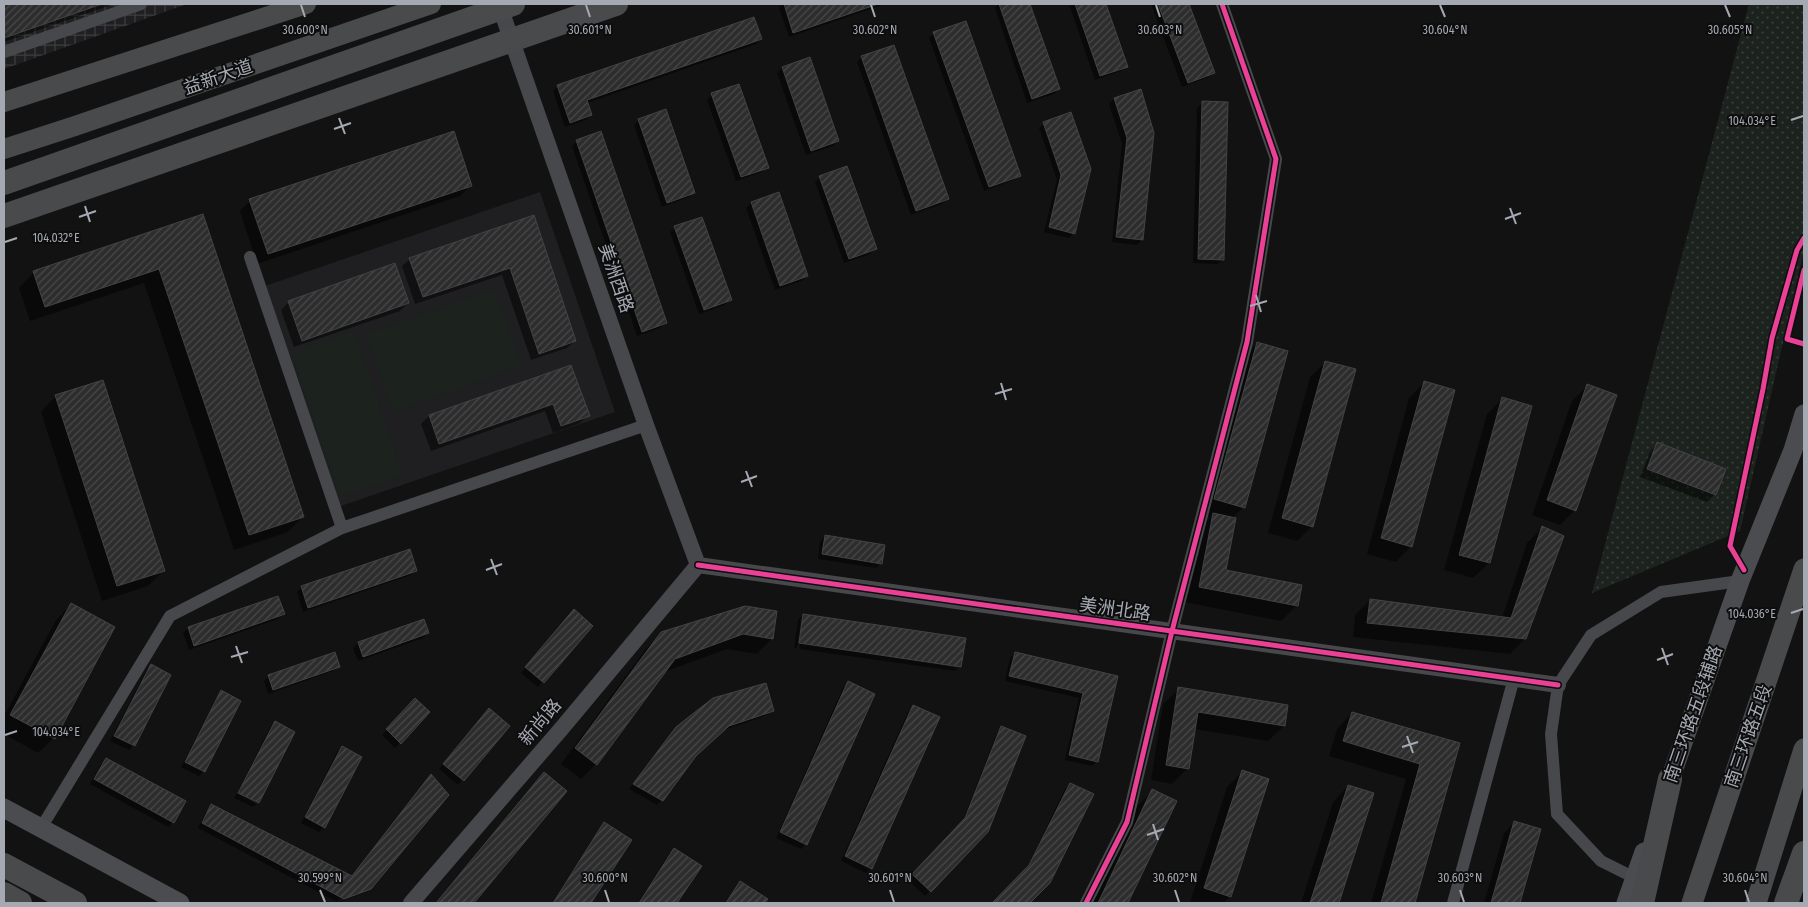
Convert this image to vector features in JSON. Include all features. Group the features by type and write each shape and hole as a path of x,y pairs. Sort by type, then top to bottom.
{"highway":[{"path":"4,183 514,4"},
{"path":"4,216 616,4"},
{"name":"南三环路五段","path":"1692,903 1804,569"},
{"path":"1756,903 1804,749"},
{"path":"1642,903 1670,779"},
{"path":"1786,903 1804,853"},
{"path":"4,865 75,903"},
{"path":"4,894 20,903"}],"main road":[{"path":"4,102 306,4"},
{"name":"益新大道","path":"4,149 431,4"},
{"name":"南三环路五段辅路","path":"1626,903 1740,581 1793,450 1804,414"},
{"path":"4,798 41,828"},
{"path":"4,808 180,903"}],"street":[{"path":"4,52 141,4"},
{"name":"美洲西路","path":"499,4 646,425 698,566"},
{"path":"1086,903 1127,822 1172,631 1247,342 1276,159 1222,4"},
{"path":"250,257 342,528"},
{"path":"41,828 170,616 342,528 646,425"},
{"name":"美洲北路","path":"698,566 1558,684"},
{"name":"新尚路","path":"411,903 698,566"},
{"path":"1635,878 1601,861 1557,814 1551,734 1558,684 1591,635 1661,592 1740,581"},
{"path":"1454,903 1514,678"}],"shaded area":[{"path":"4,4 187,4 4,69"},
{"path":"1749,4 1804,4 1804,250 1740,531 1592,593"},
{"path":"540,192 615,412 338,507 262,287"},
{"path":"494,289 522,366 393,412 366,334"},
{"path":"354,331 403,475 340,496 291,352"}],"building":[{"path":"4,4 102,4 4,38"},
{"path":"784,4 878,4 793,33"},
{"path":"999,4 1030,4 1060,89 1032,99"},
{"path":"1075,4 1106,4 1128,67 1100,76"},
{"path":"1158,4 1189,4 1215,73 1188,83"},
{"path":"754,17 762,39 587,100 592,115 570,123 557,85"},
{"path":"966,21 1021,176 989,187 933,32"},
{"path":"894,45 949,199 916,211 861,56"},
{"path":"810,57 839,141 811,151 782,67"},
{"path":"739,84 769,168 741,177 711,93"},
{"path":"1141,89 1154,133 1143,240 1116,237 1127,138 1114,98"},
{"path":"1202,101 1228,102 1224,260 1198,259"},
{"path":"666,109 695,193 667,203 638,119"},
{"path":"1071,112 1091,169 1075,234 1049,227 1061,175 1043,122"},
{"path":"454,131 472,186 268,254 249,199"},
{"path":"601,131 667,323 642,332 576,140"},
{"path":"847,166 877,249 849,259 819,176"},
{"path":"779,192 808,276 780,286 751,202"},
{"path":"203,214 304,517 249,535 159,269 45,307 33,271"},
{"path":"534,215 576,341 539,354 510,268 423,297 409,258"},
{"path":"702,217 732,300 704,310 674,226"},
{"path":"395,263 409,303 302,341 288,301"},
{"path":"1257,342 1288,351 1245,508 1214,499"},
{"path":"1325,361 1356,369 1313,527 1282,518"},
{"path":"571,365 590,416 561,426 553,404 439,444 429,415"},
{"path":"103,380 165,571 117,586 55,395"},
{"path":"1424,381 1455,390 1412,547 1381,538"},
{"path":"1587,384 1617,395 1576,511 1547,500"},
{"path":"1502,397 1532,406 1490,563 1459,555"},
{"path":"1657,442 1726,469 1716,495 1647,469"},
{"path":"1213,513 1236,518 1226,570 1302,585 1298,606 1199,587"},
{"path":"1542,526 1564,536 1526,639 1367,623 1370,599 1511,618"},
{"path":"825,535 885,545 882,564 822,554"},
{"path":"410,549 417,571 308,608 301,586"},
{"path":"278,596 285,614 194,646 188,627"},
{"path":"71,603 115,627 55,739 10,715"},
{"path":"745,606 777,611 773,639 743,634 675,659 597,765 575,748 661,632"},
{"path":"574,609 593,626 544,683 525,667"},
{"path":"803,614 966,638 961,667 799,643"},
{"path":"424,619 429,633 363,657 358,642"},
{"path":"335,652 340,667 273,690 268,675"},
{"path":"1015,652 1118,676 1098,762 1069,755 1083,693 1009,676"},
{"path":"151,664 171,675 135,746 114,736"},
{"path":"848,681 875,694 807,845 780,832"},
{"path":"766,683 774,711 729,726 696,756 663,801 633,784 676,727 713,698"},
{"path":"1178,687 1288,705 1285,726 1198,712 1189,769 1166,765"},
{"path":"221,690 241,701 205,772 185,762"},
{"path":"415,698 430,712 401,744 386,729"},
{"path":"913,705 940,717 872,869 845,856"},
{"path":"489,708 510,726 464,781 443,764"},
{"path":"1352,712 1460,743 1415,903 1381,903 1420,764 1343,741"},
{"path":"275,721 295,732 259,803 238,793"},
{"path":"1001,726 1026,736 988,832 931,892 912,874 965,818"},
{"path":"342,746 362,757 325,828 305,817"},
{"path":"106,758 186,801 174,823 94,779"},
{"path":"1242,770 1269,779 1231,897 1204,888"},
{"path":"544,772 567,791 474,903 436,903"},
{"path":"431,774 449,795 371,889 344,899 202,823 211,804 352,876"},
{"path":"1070,783 1094,794 1050,883 1030,903 992,903 1029,865"},
{"path":"1348,785 1374,793 1339,903 1310,903"},
{"path":"1152,789 1177,801 1128,903 1098,903"},
{"path":"1514,821 1541,829 1520,903 1491,903"},
{"path":"604,822 632,840 591,903 553,903"},
{"path":"674,848 702,866 677,903 639,903"},
{"path":"740,881 768,899 765,903 726,903"}],"cycle path":[{"path":"1086,903 1127,822 1172,631 1247,342 1276,159 1222,4"},
{"path":"1744,570 1730,546 1772,338 1797,250 1804,238"},
{"path":"1804,270 1787,339 1804,344"},
{"path":"698,565 1558,685"}]}
